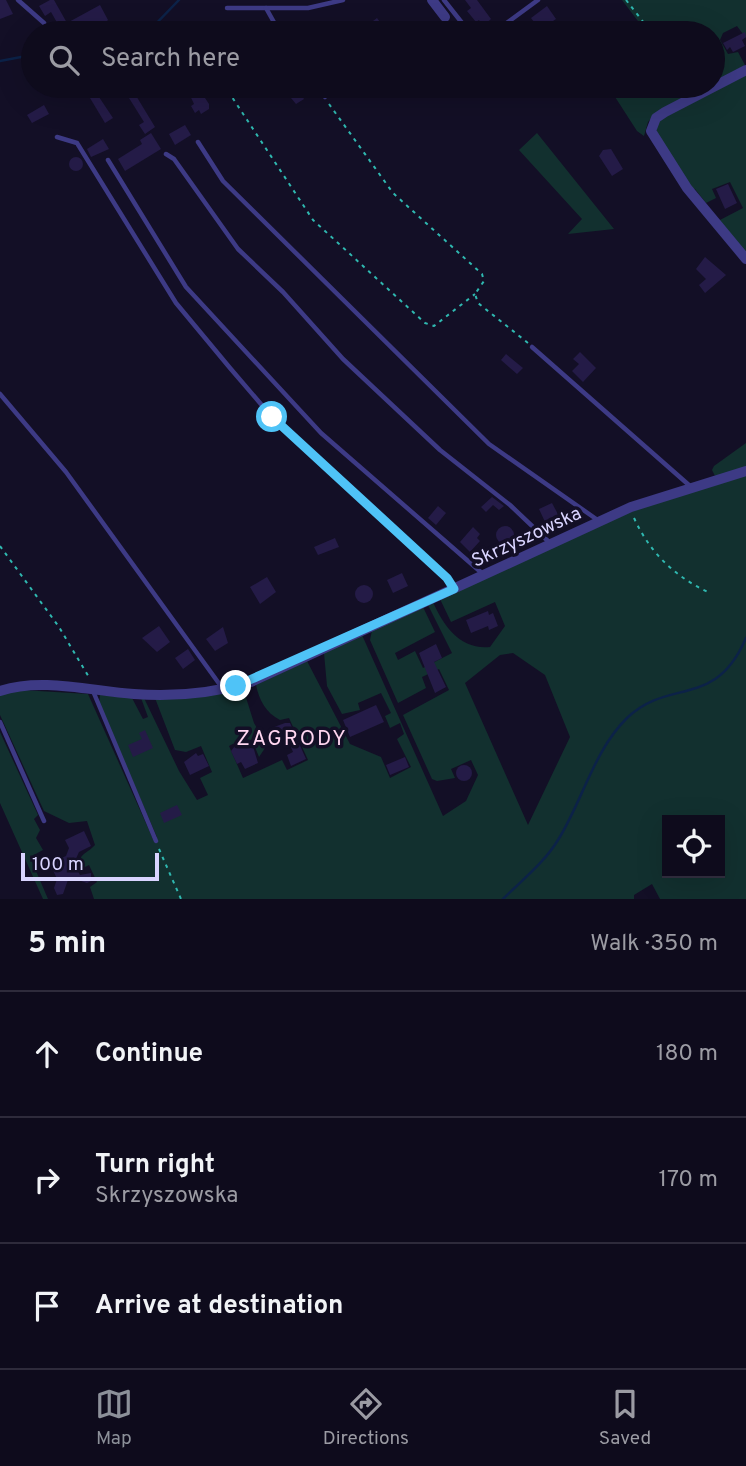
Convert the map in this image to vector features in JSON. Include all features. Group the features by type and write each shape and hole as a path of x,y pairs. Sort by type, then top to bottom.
{"street":[{"path":"432,0 445,17"},
{"path":"725,81 746,70"},
{"path":"692,98 656,118 652,131 687,188 746,259"},
{"name":"Skrzyszowska","path":"0,691 14,686 40,686 162,695 223,690 251,682 598,521 691,486 746,471"}],"lane":[{"path":"18,0 42,21"},
{"path":"226,8 308,8 343,0"},
{"path":"444,0 461,21"},
{"path":"509,21 538,0"},
{"path":"266,8 273,21"},
{"path":"57,137 77,143 176,303 272,417 447,578 454,589"},
{"path":"198,142 223,181 268,228 489,444 598,521"},
{"path":"166,154 174,159 238,249 283,292 343,359 440,450 510,505 551,544"},
{"path":"108,160 178,277 196,298 321,433 484,575"},
{"path":"532,347 691,486"},
{"path":"0,394 66,472 223,690"},
{"path":"94,691 156,841"},
{"path":"0,722 44,821"}],"path":[{"path":"626,0 643,21"},
{"path":"233,98 313,220 425,323 434,326 475,294 484,281 482,274 393,193 326,98"},
{"path":"475,294 478,303 532,347"},
{"path":"631,507 640,530 671,571 710,593"},
{"path":"0,547 60,628 93,683 94,691"},
{"path":"156,841 181,899"}],"green space":[{"path":"622,0 746,0 746,38 737,26 725,32 725,21 638,21"},
{"path":"725,49 728,54 738,52 745,65 725,77"},
{"path":"746,75 746,254 718,221 743,208 730,182 712,189 716,198 706,203 695,189 690,188 657,136 657,121 702,98 725,98 725,86"},
{"path":"616,98 687,98 654,115 648,122 644,136 637,131"},
{"path":"537,133 614,229 568,234 582,219 519,150"},
{"path":"746,443 746,468 715,476 712,470 714,466"},
{"path":"746,475 746,899 660,899 652,884 634,895 634,899 94,899 90,887 97,882 89,865 81,869 80,864 81,857 95,845 87,821 69,823 44,811 0,715 0,695 22,690 88,694 153,839 157,837 99,704 100,695 132,698 143,719 148,717 141,698 144,698 179,771 197,800 208,795 200,778 212,772 201,746 186,752 175,750 155,698 243,688 254,723 267,745 259,757 252,740 242,739 229,746 243,778 282,760 287,770 308,760 289,718 280,720 267,710 256,685 307,661 350,744 381,757 390,778 411,767 397,739 404,734 400,723 390,728 385,716 391,713 381,693 358,703 360,710 342,714 327,686 324,653 362,635 443,816 466,801 478,775 471,760 451,769 455,778 437,781 432,779 403,715 449,690 439,669 422,677 426,688 398,703 370,640 372,630 423,607 435,632 395,653 398,660 415,651 423,668 452,653 428,605 433,602 448,628 470,645 490,647 505,626 495,602 451,622 440,599 625,513","holes":["513,653 545,675 570,737 528,825 465,683 500,655"]},
{"path":"0,732 38,815 34,819 40,830 36,838 43,850 30,857 48,899 43,899 0,803"}],"building":[{"path":"0,0 6,0 13,14 0,19"},
{"path":"54,0 66,21 56,21 51,12 45,16 39,6"},
{"path":"465,0 477,0 491,19 475,21 467,11 471,8"},
{"path":"100,5 107,21 71,21"},
{"path":"547,6 556,19 533,21 531,18"},
{"path":"745,32 746,37 742,40 745,46 733,52 730,47 727,50 725,42"},
{"path":"90,98 100,98 113,118 105,123"},
{"path":"129,98 137,98 155,127 145,134 139,125 144,122"},
{"path":"191,98 205,98 209,109 201,114 199,110 195,113 191,106 194,104"},
{"path":"291,98 303,98 304,99 296,104"},
{"path":"44,105 49,114 32,123 27,115"},
{"path":"185,125 191,135 175,145 169,134"},
{"path":"151,133 161,149 125,171 118,159 142,144 140,140"},
{"path":"103,139 109,149 91,157 87,149"},
{"path":"611,149 623,169 612,176 599,156 603,150"},
{"path":"73,157 79,157 83,164 79,171 73,171 69,167 69,161"},
{"path":"728,184 737,203 725,209 716,189"},
{"path":"705,257 726,275 705,293 699,285 706,279 696,269"},
{"path":"580,352 596,368 583,382 572,371 579,364 573,359"},
{"path":"506,354 523,368 517,374 501,360"},
{"path":"492,497 504,506 499,510 493,505 486,512 481,507"},
{"path":"552,503 560,518 546,524 539,509"},
{"path":"438,506 446,513 436,525 428,518"},
{"path":"505,526 511,529 514,535 511,541 505,544 499,541 496,535 499,529"},
{"path":"473,527 480,534 477,538 480,541 470,552 460,542"},
{"path":"335,538 339,547 318,555 314,547"},
{"path":"402,573 408,586 393,593 387,580"},
{"path":"267,577 276,592 260,604 250,587"},
{"path":"364,585 370,588 373,594 370,600 364,603 358,600 355,594 358,588"},
{"path":"488,611 489,615 493,613 498,626 489,630 488,626 471,633 466,620"},
{"path":"159,626 170,642 157,652 142,638"},
{"path":"223,627 228,643 215,651 206,639"},
{"path":"436,644 442,658 434,662 446,687 435,693 419,653"},
{"path":"188,649 195,660 183,669 175,658"},
{"path":"376,705 384,722 350,737 343,720"},
{"path":"290,723 306,759 291,766 287,755 293,752 287,738 282,741 274,727"},
{"path":"145,730 153,748 133,757 128,745 142,739 139,733"},
{"path":"238,742 252,743 258,763 245,769 241,762 237,764 231,751"},
{"path":"196,753 198,756 203,754 209,766 190,775 184,762"},
{"path":"405,757 409,767 390,775 386,765"},
{"path":"464,765 470,767 470,779 464,781 458,779 456,773 458,767"},
{"path":"177,805 182,815 164,823 160,813"},
{"path":"84,831 91,846 79,852 74,863 80,875 91,873 91,881 87,883 69,877 63,894 57,895 54,888 57,879 53,870 44,867 42,863 48,857 57,860 66,856 69,848 65,840"}],"waterway":[{"path":"159,21 179,0"},
{"path":"0,61 21,57"},
{"path":"503,899 552,848 567,825 606,745 627,718 659,698 691,690 720,675 734,660 746,638"}],"district":[{"name":"ZAGRODY","path":"292,738"}],"route":[{"path":"236,686 251,682 454,589 447,578 272,417"}]}
